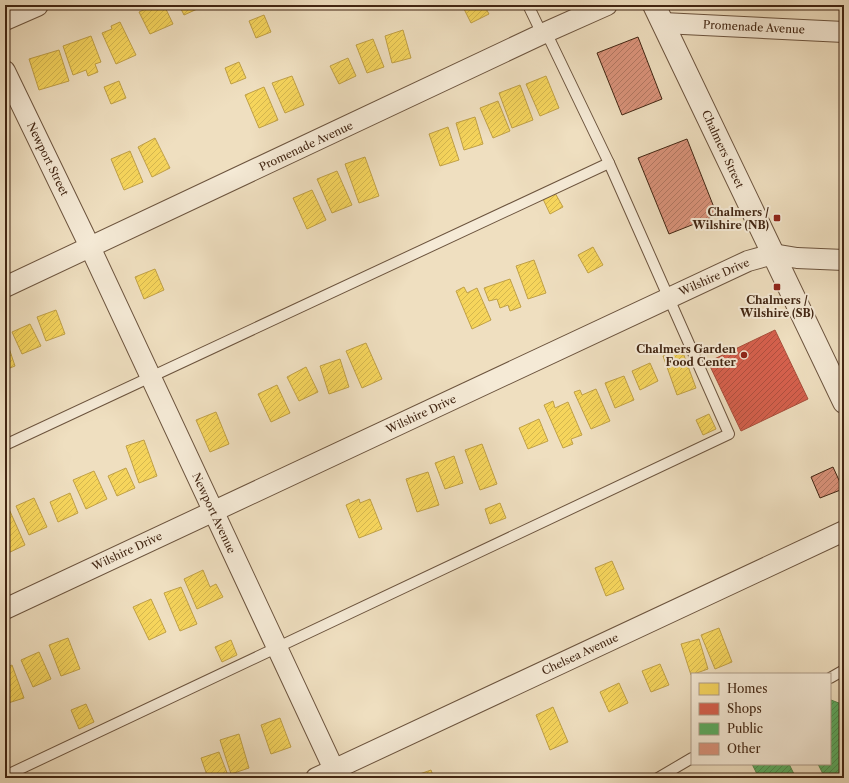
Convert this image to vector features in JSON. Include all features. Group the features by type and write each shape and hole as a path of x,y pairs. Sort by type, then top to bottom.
{"street":[{"path":"5,19 37,5"},
{"name":"Promenade Avenue","path":"5,287 544,33 607,5"},
{"name":"Promenade Avenue","path":"659,14 844,32"},
{"name":"Chalmers Street","path":"659,14 773,254 842,393"},
{"name":"Newport Street","path":"5,71 90,248"},
{"name":"Newport Avenue","path":"90,248 336,774"},
{"name":"Wilshire Drive","path":"5,609 748,261 773,254 797,258 844,260"},
{"name":"Chelsea Avenue","path":"316,778 336,774 844,531"}],"lane":[{"path":"5,776 729,434 609,163 544,33 528,5"},
{"path":"5,445 609,163"},
{"path":"831,677 844,670"},
{"path":"658,778 691,759"}],"building: Homes":[{"path":"154,5 164,5 173,24 150,34 139,12"},
{"path":"179,5 206,5 184,15"},
{"path":"462,5 484,5 489,14 471,23"},
{"path":"264,15 271,32 256,38 249,21"},
{"path":"120,22 136,55 116,64 102,33 112,29 111,26"},
{"path":"403,30 411,58 392,63 385,36"},
{"path":"91,36 101,62 95,64 98,72 88,76 86,70 73,75 63,46"},
{"path":"373,39 384,67 367,73 356,45"},
{"path":"59,50 69,81 39,90 29,59"},
{"path":"348,58 356,76 339,84 330,66"},
{"path":"239,62 246,78 231,84 225,68"},
{"path":"292,76 304,105 285,113 272,83"},
{"path":"546,76 559,108 540,116 526,84"},
{"path":"119,81 126,98 111,104 104,87"},
{"path":"520,85 533,120 512,128 499,93"},
{"path":"264,87 278,120 259,128 245,95"},
{"path":"498,101 510,131 493,138 480,108"},
{"path":"475,117 483,144 464,150 456,123"},
{"path":"448,127 459,160 440,166 429,134"},
{"path":"155,138 170,168 152,177 138,147"},
{"path":"130,151 143,182 124,190 111,159"},
{"path":"365,157 379,196 359,203 345,164"},
{"path":"337,171 352,205 332,213 317,179"},
{"path":"312,190 326,220 307,229 293,198"},
{"path":"555,193 563,207 550,214 543,199"},
{"path":"593,247 603,265 588,273 578,255"},
{"path":"534,260 546,293 528,299 516,266"},
{"path":"155,269 164,290 144,299 135,277"},
{"path":"510,279 521,307 510,311 508,305 500,308 497,299 489,301 484,288"},
{"path":"464,287 467,293 477,288 491,320 472,329 456,291"},
{"path":"56,310 65,334 46,341 37,317"},
{"path":"30,324 41,346 22,354 12,332"},
{"path":"5,336 15,366 5,370"},
{"path":"366,343 382,379 362,388 346,351"},
{"path":"682,350 696,388 677,395 663,356"},
{"path":"340,359 349,387 329,394 320,366"},
{"path":"650,363 658,381 640,390 632,371"},
{"path":"306,367 318,392 299,401 287,377"},
{"path":"624,376 634,400 615,408 605,383"},
{"path":"277,385 290,413 271,422 258,394"},
{"path":"596,389 610,421 591,429 574,392 580,390 582,395"},
{"path":"553,401 555,408 568,402 582,435 571,439 573,444 563,448 544,405"},
{"path":"216,412 229,444 210,452 196,420"},
{"path":"709,414 716,429 703,435 696,420"},
{"path":"539,419 548,441 528,449 519,428"},
{"path":"144,440 157,476 139,483 126,446"},
{"path":"482,444 497,484 480,490 465,450"},
{"path":"454,456 463,483 445,489 435,463"},
{"path":"126,468 135,488 117,496 108,476"},
{"path":"94,471 107,499 86,509 73,480"},
{"path":"428,472 439,505 417,512 406,479"},
{"path":"70,493 78,513 58,522 50,502"},
{"path":"34,498 47,527 29,535 16,506"},
{"path":"359,499 360,503 370,499 382,529 359,538 346,505"},
{"path":"500,503 506,518 490,524 485,509"},
{"path":"9,509 25,545 6,554 5,511"},
{"path":"612,561 624,589 606,596 595,568"},
{"path":"203,570 210,587 216,584 223,597 197,609 184,579"},
{"path":"181,587 197,624 180,631 164,593"},
{"path":"151,599 166,632 149,640 133,607"},
{"path":"719,628 732,662 715,669 701,635"},
{"path":"68,638 80,669 61,676 49,645"},
{"path":"699,639 708,669 697,673 691,673 691,675 681,644"},
{"path":"231,640 237,655 222,662 215,647"},
{"path":"39,652 51,679 33,687 21,660"},
{"path":"660,664 669,685 651,692 642,671"},
{"path":"12,665 24,698 5,704 5,668"},
{"path":"619,683 628,703 609,712 600,692"},
{"path":"86,704 94,722 79,729 71,710"},
{"path":"553,707 568,742 550,750 536,715"},
{"path":"280,718 291,747 271,754 261,725"},
{"path":"239,734 249,768 231,774 220,740"},
{"path":"219,752 229,778 208,778 201,758"},
{"path":"431,770 434,778 415,778 414,776"}],"building: Shops":[{"path":"775,330 808,399 741,431 708,362"}],"building: Public":[{"path":"831,700 844,705 844,778 825,778 818,765 831,765"},
{"path":"752,765 790,765 796,778 759,778"}],"building: Other":[{"path":"638,37 662,99 622,115 597,53"},
{"path":"687,139 717,215 669,234 638,158"},
{"path":"833,467 843,489 820,498 811,477"}],"place":[{"name":"Chalmers / Wilshire (NB)","path":"777,218"},
{"name":"Chalmers / Wilshire (SB)","path":"777,287"},
{"name":"Chalmers Garden Food Center","path":"744,355"}]}
